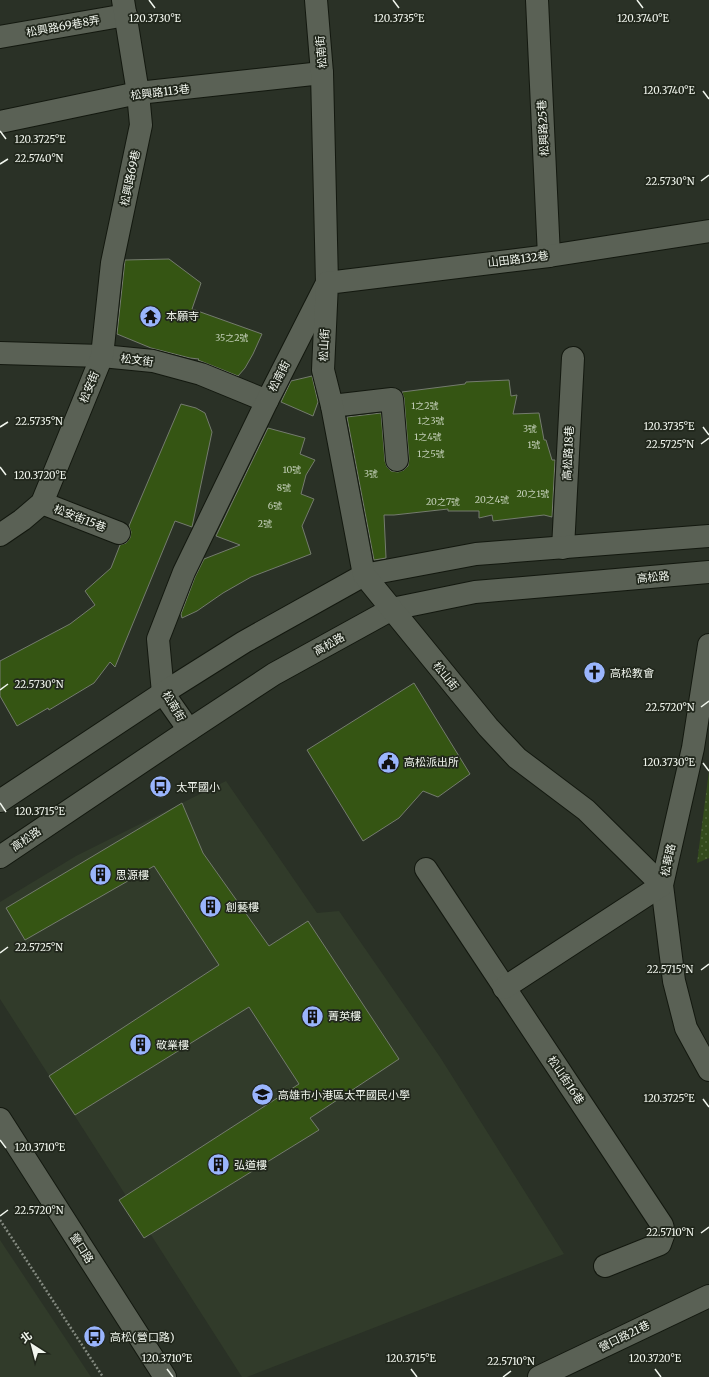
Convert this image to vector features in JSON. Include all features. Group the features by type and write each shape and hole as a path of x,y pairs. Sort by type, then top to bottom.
{"street":[{"name":"松南街","path":"189,730 163,693 158,639 184,572 267,401 327,283 322,73 316,0"},
{"name":"松興路25巷","path":"537,0 549,256"},
{"name":"松興路69巷8弄","path":"0,37 124,7"},
{"name":"松興路69巷","path":"102,356 112,263 141,125 138,94 124,7"},
{"name":"松興路113巷","path":"0,122 138,94 322,73"},
{"name":"山田路132巷","path":"327,283 549,256 709,231"},
{"name":"松山街","path":"327,283 323,370 332,406 364,575 488,727 517,758 586,810 662,885"},
{"name":"松文街","path":"0,353 102,356 153,361 200,374 267,401"},
{"name":"松安街","path":"0,535 22,520 42,503 102,356"},
{"name":"高松路18巷","path":"563,548 573,358"},
{"path":"332,406 392,399 397,460"},
{"name":"松安街15巷","path":"42,503 119,533"},
{"path":"0,801 163,693 244,642 364,575 476,554 709,536"},
{"name":"高松路","path":"0,857 274,674 392,609 475,592 709,572"},
{"name":"松華路","path":"709,645 706,681 693,748 662,885 674,981 686,1028 709,1070"},
{"name":"松山街16巷","path":"426,869 662,1225 664,1233 660,1244 605,1266"},
{"path":"504,988 662,885"},
{"name":"營口路","path":"0,1119 165,1377"},
{"name":"營口路21巷","path":"539,1377 709,1296"}],"path":[{"path":"0,1220 103,1377"}],"shaded area":[{"name":"高雄市小港區太平國民小學","path":"226,781 317,913 339,911 440,1057 564,1254 247,1377 242,1377 0,999 0,902 76,856"},
{"path":"0,1240 91,1377 0,1377"}],"green space":[{"path":"709,771 709,858 697,863"}],"building":[{"name":"本願寺","path":"169,259 201,283 192,309 262,334 245,368 238,376 198,360 199,359 151,348 117,334 125,260"},
{"path":"312,376 318,402 313,416 281,402 291,381"},
{"path":"509,380 511,396 517,395 513,414 539,413 544,440 546,440 552,460 555,460 552,517 544,515 493,521 492,515 479,518 479,511 448,511 448,509 384,515 386,558 374,560 347,417 381,413 385,461 387,467 391,471 398,472 404,470 408,466 409,459 404,398 402,392 465,384 466,382"},
{"path":"181,404 196,408 205,413 212,432 192,527 175,521 115,667 110,662 94,683 49,710 48,708 17,726 0,696 0,661 70,624 95,605 85,591 111,568 120,545 126,543 130,538 131,532 129,526"},
{"path":"268,428 305,438 300,454 315,460 306,475 301,494 314,499 302,526 311,554 251,577 223,593 197,611 182,618 181,614 195,577 204,559 240,545 216,536"},
{"name":"高松派出所","path":"414,683 470,774 438,797 423,791 399,818 363,841 307,750"},
{"path":"182,803 203,853 269,946 308,921 399,1059 310,1118 319,1130 144,1238 119,1200 299,1084 249,1007 75,1115 49,1076 219,965 154,866 25,940 6,908"}],"place":[{"name":"本願寺","path":"151,316"},
{"name":"高松教會","path":"595,673"},
{"name":"高松派出所","path":"388,762"},
{"name":"太平國小","path":"161,787"},
{"name":"思源樓","path":"101,875"},
{"name":"創藝樓","path":"211,907"},
{"name":"菁英樓","path":"313,1016"},
{"name":"敬業樓","path":"141,1045"},
{"name":"高雄市小港區太平國民小學","path":"263,1095"},
{"name":"弘道樓","path":"218,1165"},
{"name":"高松(營口路)","path":"95,1337"}]}
